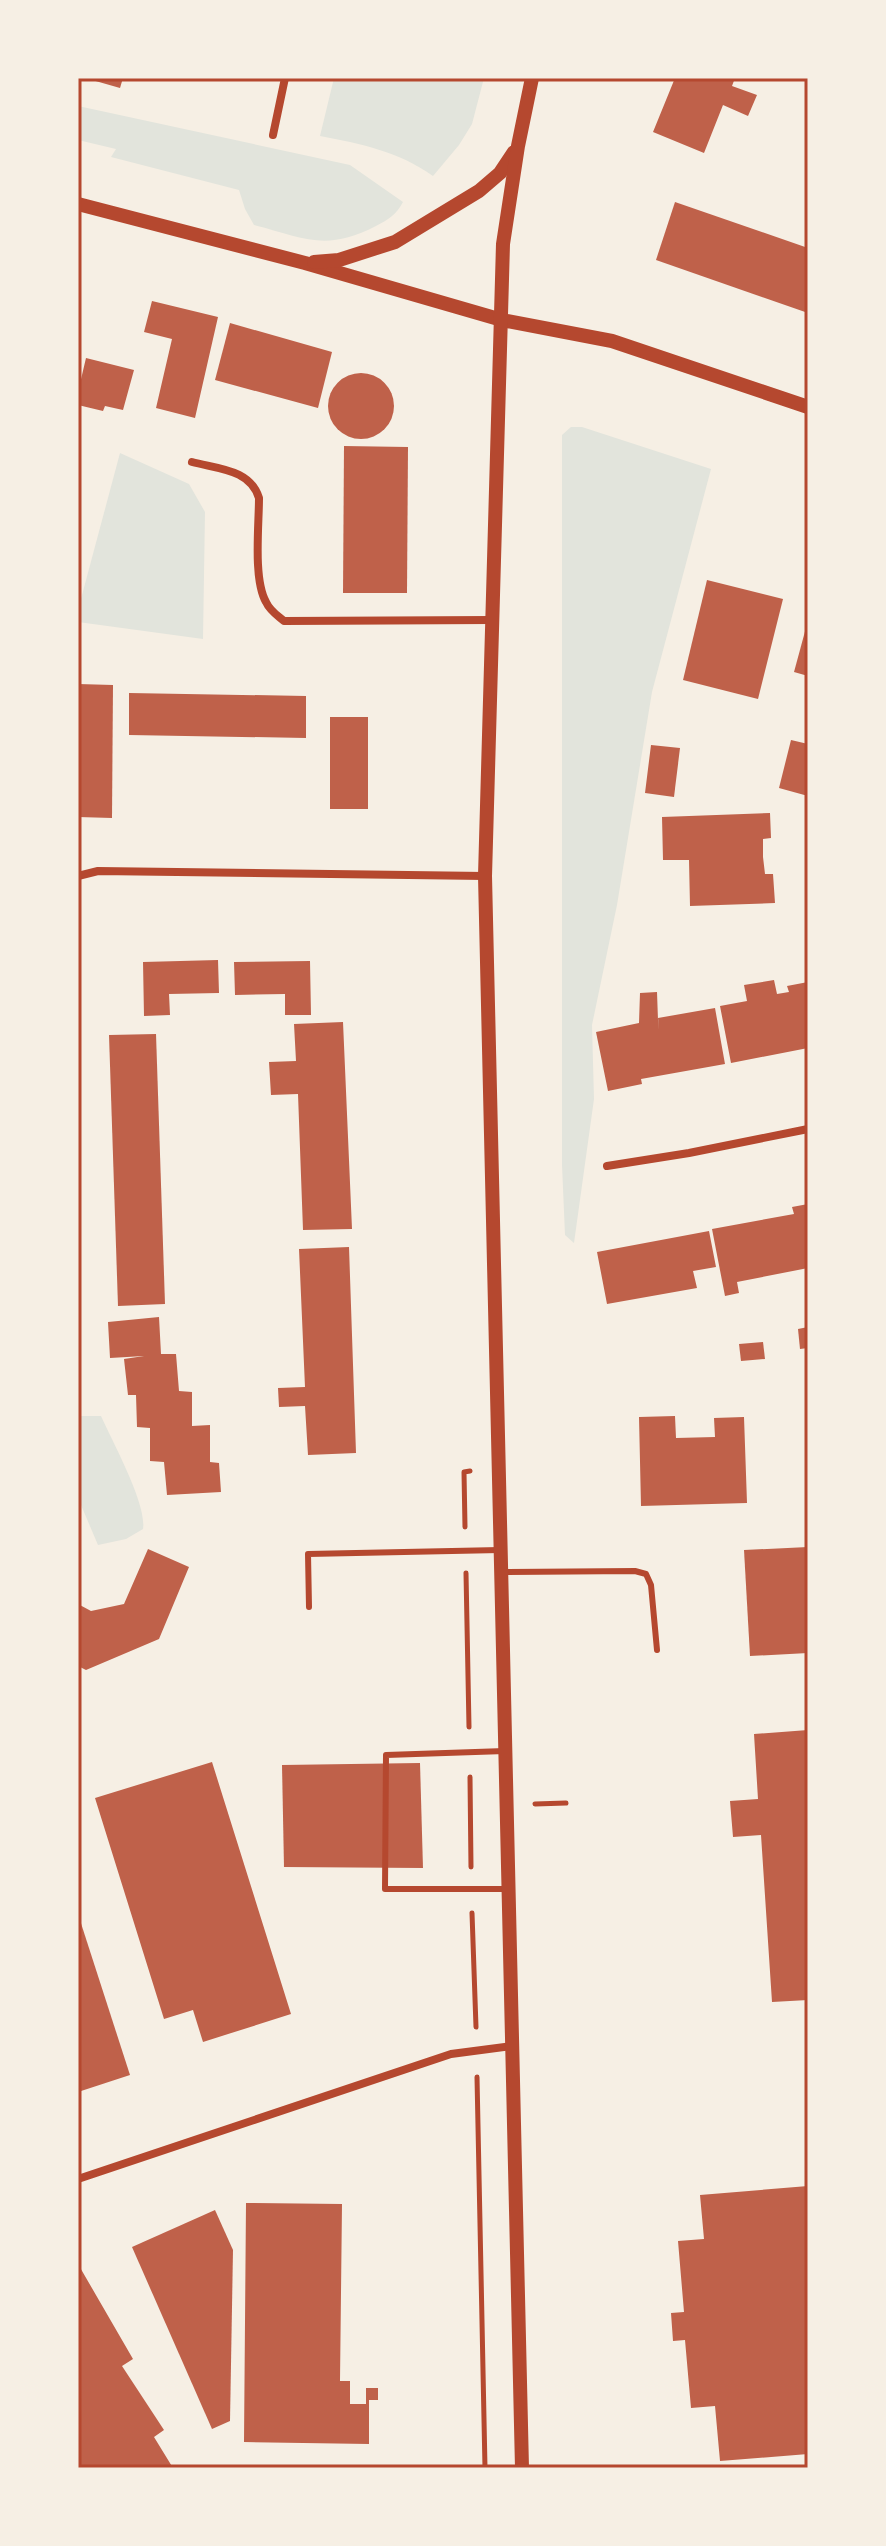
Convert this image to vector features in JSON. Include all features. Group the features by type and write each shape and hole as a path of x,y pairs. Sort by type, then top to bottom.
{"street":[{"path":"273,135 285,78"},
{"path":"522,2468 485,876 503,244 532,78"},
{"path":"305,263 339,260 395,242 479,191 500,173 518,146"},
{"path":"78,204 305,263 502,320 612,341 808,407"},
{"path":"192,462 244,475 255,486 259,498 260,583 264,600 272,612 284,621 492,620"},
{"path":"78,876 98,871 485,876"},
{"path":"607,1166 808,1129"},
{"path":"78,2179 438,2058 512,2046"}],"lane":[{"path":"309,1607 308,1554 500,1550"},
{"path":"501,1572 635,1571 646,1574 651,1585 657,1650"},
{"path":"505,1751 386,1755 385,1889 508,1889"}],"path":[{"path":"485,2468 464,1472 499,1468"}],"shaded area":[{"path":"334,78 484,78 472,124 433,176 393,154 320,136"},
{"path":"78,106 350,165 403,202 385,221 343,239 301,238 254,225 239,190 111,157 116,149 78,140"},
{"path":"571,427 582,427 711,469 652,692 617,905 592,1025 594,1099 574,1243 565,1235 562,1165 562,435"},
{"path":"120,453 189,484 205,512 203,639 78,622 78,610"},
{"path":"80,1416 101,1416 140,1504 143,1529 126,1539 98,1545 81,1505"}],"building":[{"path":"85,78 123,78 120,88"},
{"path":"675,78 735,78 732,86 757,95 748,116 723,105 704,153 653,132"},
{"path":"675,202 808,248 808,313 656,260"},
{"path":"152,301 218,317 195,418 156,408 172,339 144,332"},
{"path":"230,323 332,352 318,408 215,380"},
{"path":"86,358 134,370 123,410 105,406 103,411 78,405"},
{"path":"361,373 374,376 384,383 391,393 394,406 391,419 384,429 374,436 361,439 348,436 338,429 331,419 328,406 331,393 338,383 348,376"},
{"path":"344,446 408,447 407,593 343,593"},
{"path":"707,580 783,599 758,699 683,680"},
{"path":"808,624 808,676 794,672"},
{"path":"78,684 113,685 112,818 78,817"},
{"path":"129,693 306,696 306,738 129,735"},
{"path":"330,717 368,717 368,809 330,809"},
{"path":"791,740 808,744 808,796 779,788"},
{"path":"651,745 680,748 674,797 645,793"},
{"path":"770,813 771,838 763,839 763,857 765,874 773,874 775,903 690,906 689,860 663,860 662,817"},
{"path":"218,960 219,993 169,994 170,1015 144,1016 143,962"},
{"path":"310,961 311,1015 285,1015 285,994 235,995 234,962"},
{"path":"774,980 777,994 789,992 787,986 808,982 808,1048 731,1063 720,1006 747,1001 744,985"},
{"path":"657,992 658,1020 659,1030 658,1018 715,1008 725,1064 641,1079 642,1084 608,1091 596,1032 639,1023 640,993"},
{"path":"343,1022 352,1229 303,1230 298,1094 271,1095 269,1062 296,1061 294,1024"},
{"path":"156,1034 165,1304 118,1306 109,1035"},
{"path":"808,1204 808,1268 737,1282 739,1293 725,1296 712,1229 794,1214 792,1207"},
{"path":"709,1231 716,1267 693,1271 697,1288 607,1304 597,1252"},
{"path":"349,1247 356,1453 308,1455 305,1406 279,1407 278,1388 305,1387 299,1249"},
{"path":"159,1317 161,1354 176,1354 179,1391 192,1392 192,1426 210,1425 210,1462 219,1463 221,1492 167,1495 164,1462 150,1461 150,1428 137,1427 136,1395 128,1395 124,1359 144,1356 110,1358 108,1322"},
{"path":"808,1327 808,1348 800,1349 798,1329"},
{"path":"763,1342 765,1359 741,1361 739,1344"},
{"path":"675,1416 676,1438 715,1437 714,1418 744,1417 747,1503 641,1506 639,1417"},
{"path":"808,1547 808,1653 750,1656 744,1550"},
{"path":"148,1549 189,1567 159,1639 86,1670 78,1666 78,1604 91,1611 124,1604"},
{"path":"808,1730 808,2000 772,2002 761,1835 733,1837 730,1801 758,1799 754,1734"},
{"path":"212,1762 291,2014 203,2042 193,2010 164,2019 95,1798"},
{"path":"420,1763 423,1868 284,1867 282,1765"},
{"path":"78,1914 130,2075 78,2092"},
{"path":"808,2186 808,2454 720,2461 715,2406 691,2408 685,2340 673,2341 671,2313 684,2312 678,2241 704,2239 700,2195"},
{"path":"246,2203 342,2204 340,2381 350,2381 350,2404 366,2404 366,2388 378,2388 378,2400 369,2400 369,2444 244,2442"},
{"path":"215,2210 233,2250 230,2421 212,2429 132,2247"},
{"path":"78,2264 133,2359 122,2366 164,2430 154,2437 173,2468 80,2468 78,2464"}]}
